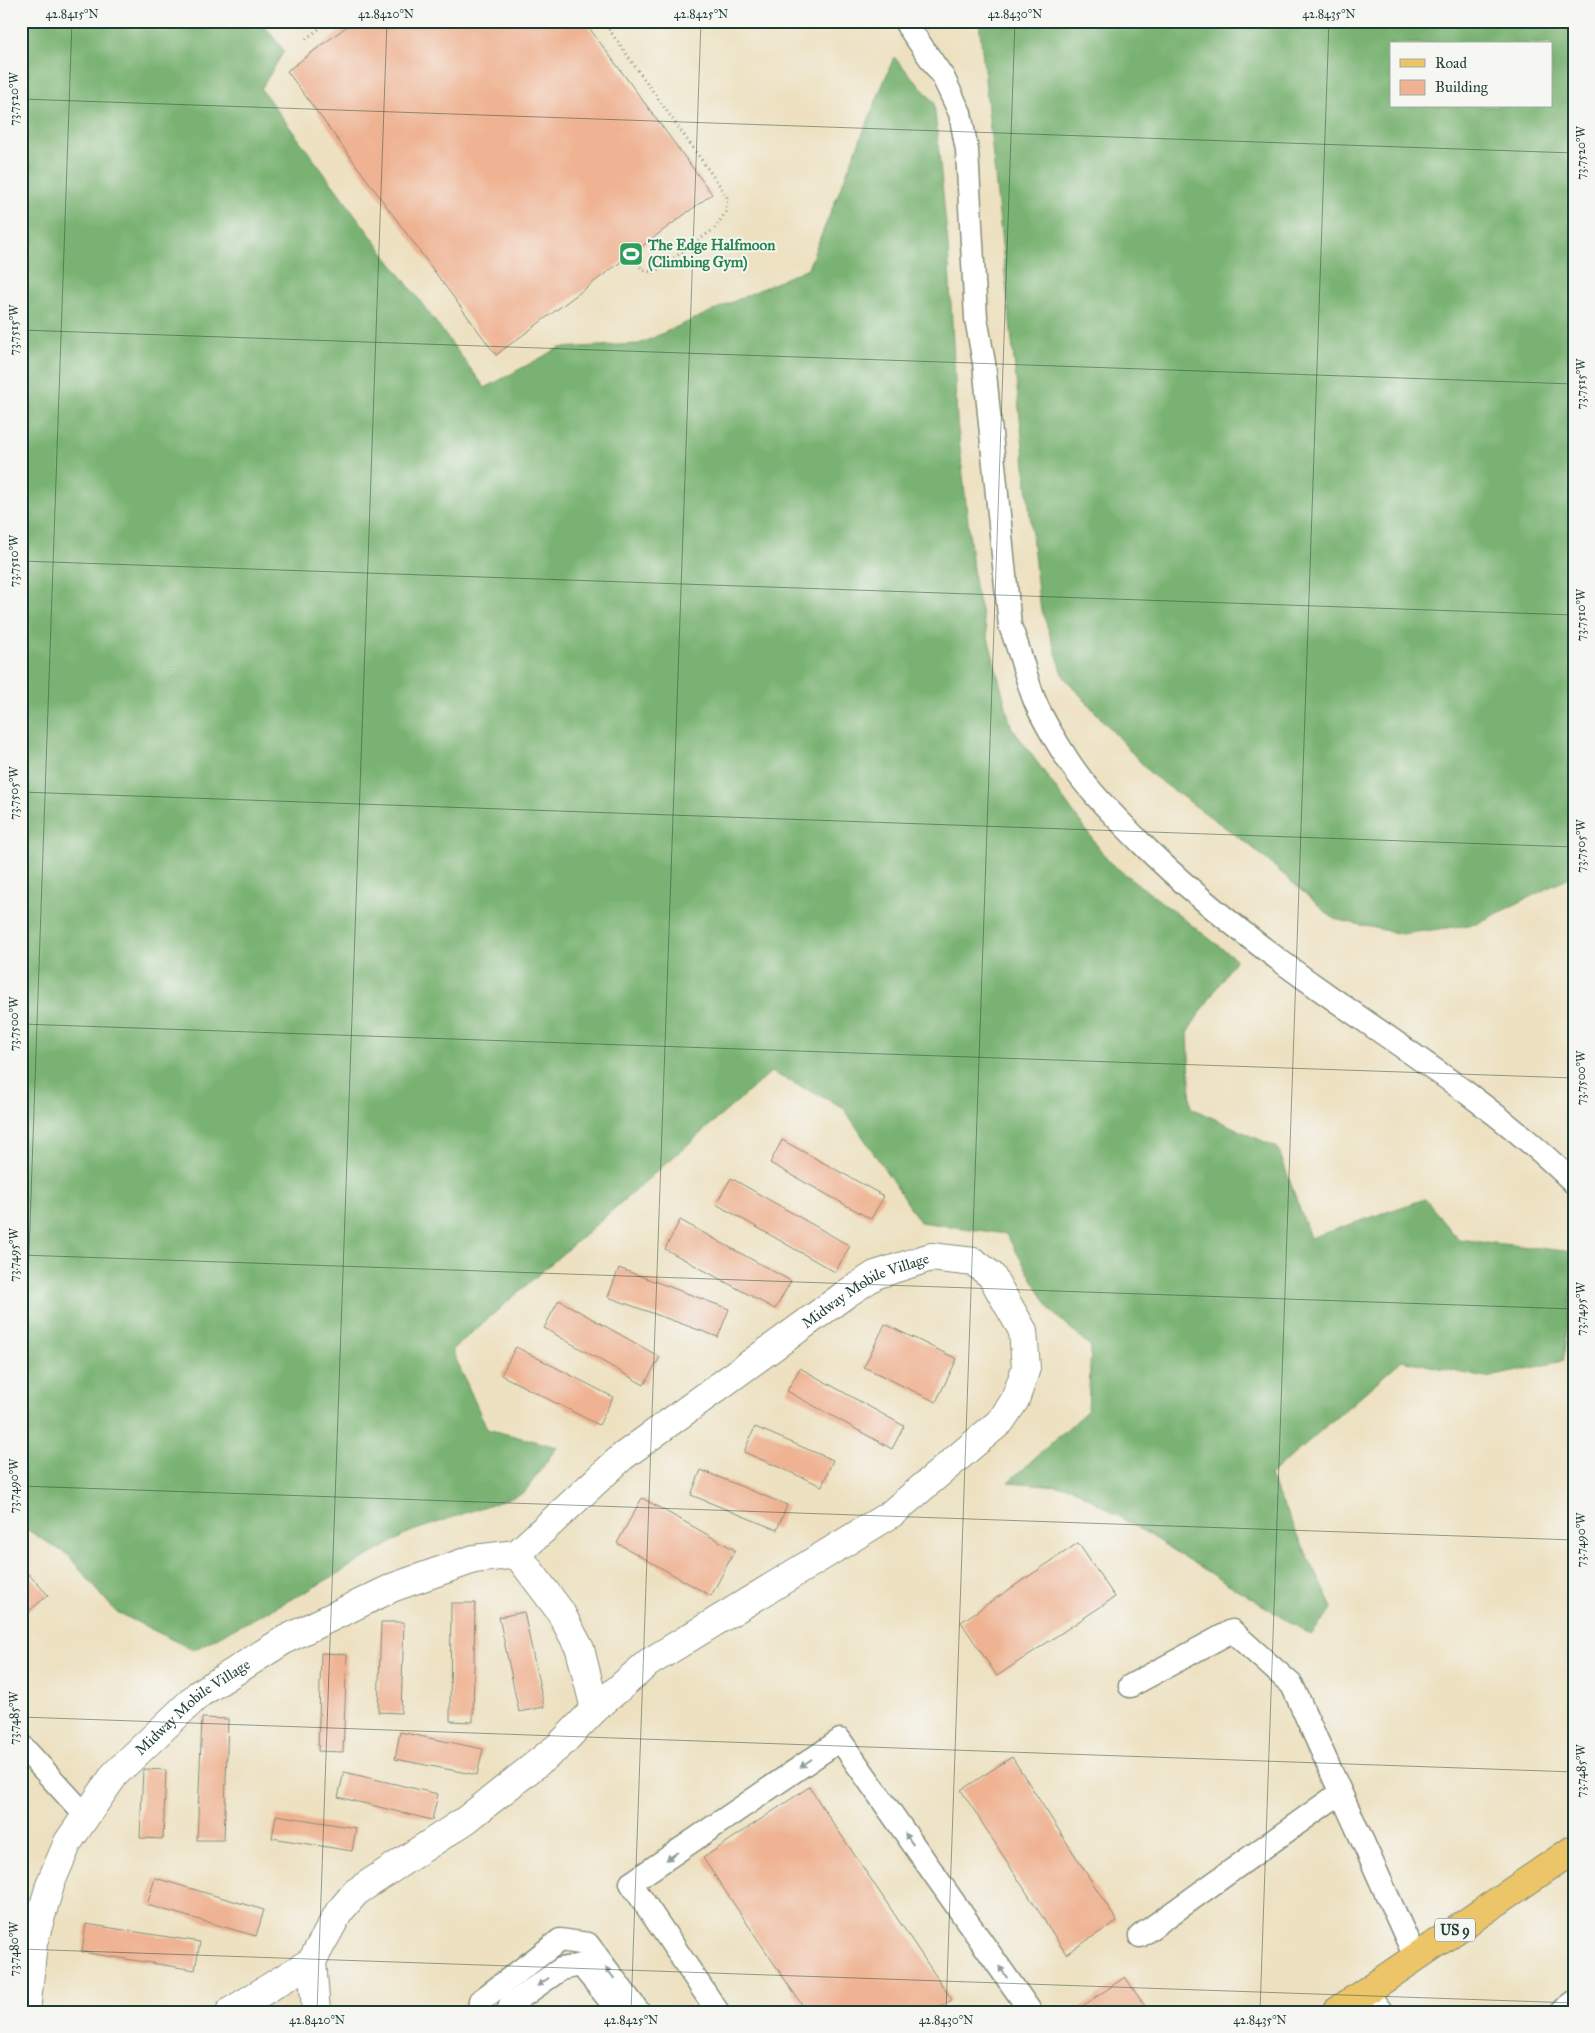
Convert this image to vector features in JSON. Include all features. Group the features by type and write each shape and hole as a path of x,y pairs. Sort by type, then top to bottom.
{"main road":[{"name":"US 9","path":"1336,2012 1374,2002 1415,1958 1571,1857"}],"street":[{"name":"Midway Mobile Village","path":"26,2012 34,1943 51,1882 68,1842 115,1774 199,1694 286,1639 394,1587 474,1559 516,1554 622,1457 846,1294 875,1275 931,1257 974,1262 991,1275 1023,1331 1026,1368 1015,1400 1001,1421 891,1514 648,1663 595,1709 559,1746 466,1820 356,1892 339,1912 312,1962"},
{"path":"516,1554 560,1611 580,1649 595,1709"},
{"path":"230,2012 312,1962 316,2012"}],"lane":[{"path":"907,25 943,77 960,113 966,150 976,318 984,362 1010,626 1024,662 1035,700 1071,766 1129,830 1171,872 1243,932 1320,990 1450,1080 1495,1115 1574,1183"},
{"path":"1130,1686 1232,1632 1292,1685 1415,1958"},
{"path":"718,2012 631,1883 840,1740 1031,2012"},
{"path":"21,1745 86,1816"},
{"path":"1140,1936 1340,1793"},
{"path":"480,2012 480,2001 560,1940 588,1944 639,2012"},
{"path":"508,2012 510,2005 561,1969 581,1965 607,1997 639,2012"},
{"path":"1561,2012 1574,2002"}],"path":[{"path":"306,39 328,21"},
{"path":"603,21 727,196 726,212 714,229 653,273 642,269 631,254"}],"green space":[{"path":"21,21 261,21 284,51 261,89 485,388 559,348 639,344 808,268 894,57 934,102 948,245 957,420 975,587 1011,726 1109,862 1236,959 1188,1031 1191,1108 1278,1148 1310,1238 1425,1199 1458,1239 1574,1252 1574,1272 1563,1361 1486,1378 1402,1360 1269,1476 1333,1608 1311,1635 1071,1487 1008,1482 1088,1410 1091,1347 1051,1311 1006,1234 920,1222 843,1107 771,1072 452,1350 487,1429 557,1447 524,1493 410,1532 309,1590 193,1650 115,1611 68,1555 21,1526"},
{"path":"979,21 1574,21 1574,874 1476,924 1402,934 1334,919 1252,847 1151,774 1064,677 1039,602"}],"building":[{"path":"354,21 584,21 712,194 496,355 287,71"},
{"path":"782,1140 884,1196 871,1219 770,1163"},
{"path":"731,1178 850,1246 835,1272 716,1204"},
{"path":"680,1220 791,1281 775,1309 665,1249"},
{"path":"619,1268 729,1309 718,1337 608,1297"},
{"path":"559,1300 660,1357 644,1385 544,1328"},
{"path":"885,1324 957,1359 936,1402 864,1367"},
{"path":"516,1347 613,1397 599,1425 501,1375"},
{"path":"800,1368 904,1426 892,1449 787,1391"},
{"path":"755,1427 833,1460 822,1486 744,1452"},
{"path":"701,1470 787,1505 777,1530 691,1495"},
{"path":"642,1498 735,1550 711,1596 617,1543"},
{"path":"1078,1543 1115,1597 997,1676 961,1622"},
{"path":"21,1566 48,1595 21,1618"},
{"path":"451,1603 475,1603 473,1722 450,1721"},
{"path":"524,1612 544,1707 519,1712 499,1617"},
{"path":"381,1622 404,1622 401,1713 378,1712"},
{"path":"321,1653 347,1654 343,1752 318,1751"},
{"path":"202,1718 228,1719 224,1840 197,1840"},
{"path":"400,1732 483,1749 477,1775 395,1759"},
{"path":"1012,1757 1117,1921 1066,1954 961,1790"},
{"path":"143,1769 166,1770 163,1839 140,1838"},
{"path":"344,1772 438,1794 432,1820 338,1797"},
{"path":"809,1787 952,2000 933,2012 799,2012 804,2008 703,1858"},
{"path":"276,1815 356,1828 352,1851 272,1838"},
{"path":"155,1878 264,1910 256,1936 147,1905"},
{"path":"86,1924 200,1942 195,1970 82,1952"},
{"path":"1125,1977 1149,2012 1083,2012 1080,2008"}],"place":[{"name":"The Edge Halfmoon (Climbing Gym)","path":"631,254"}]}
